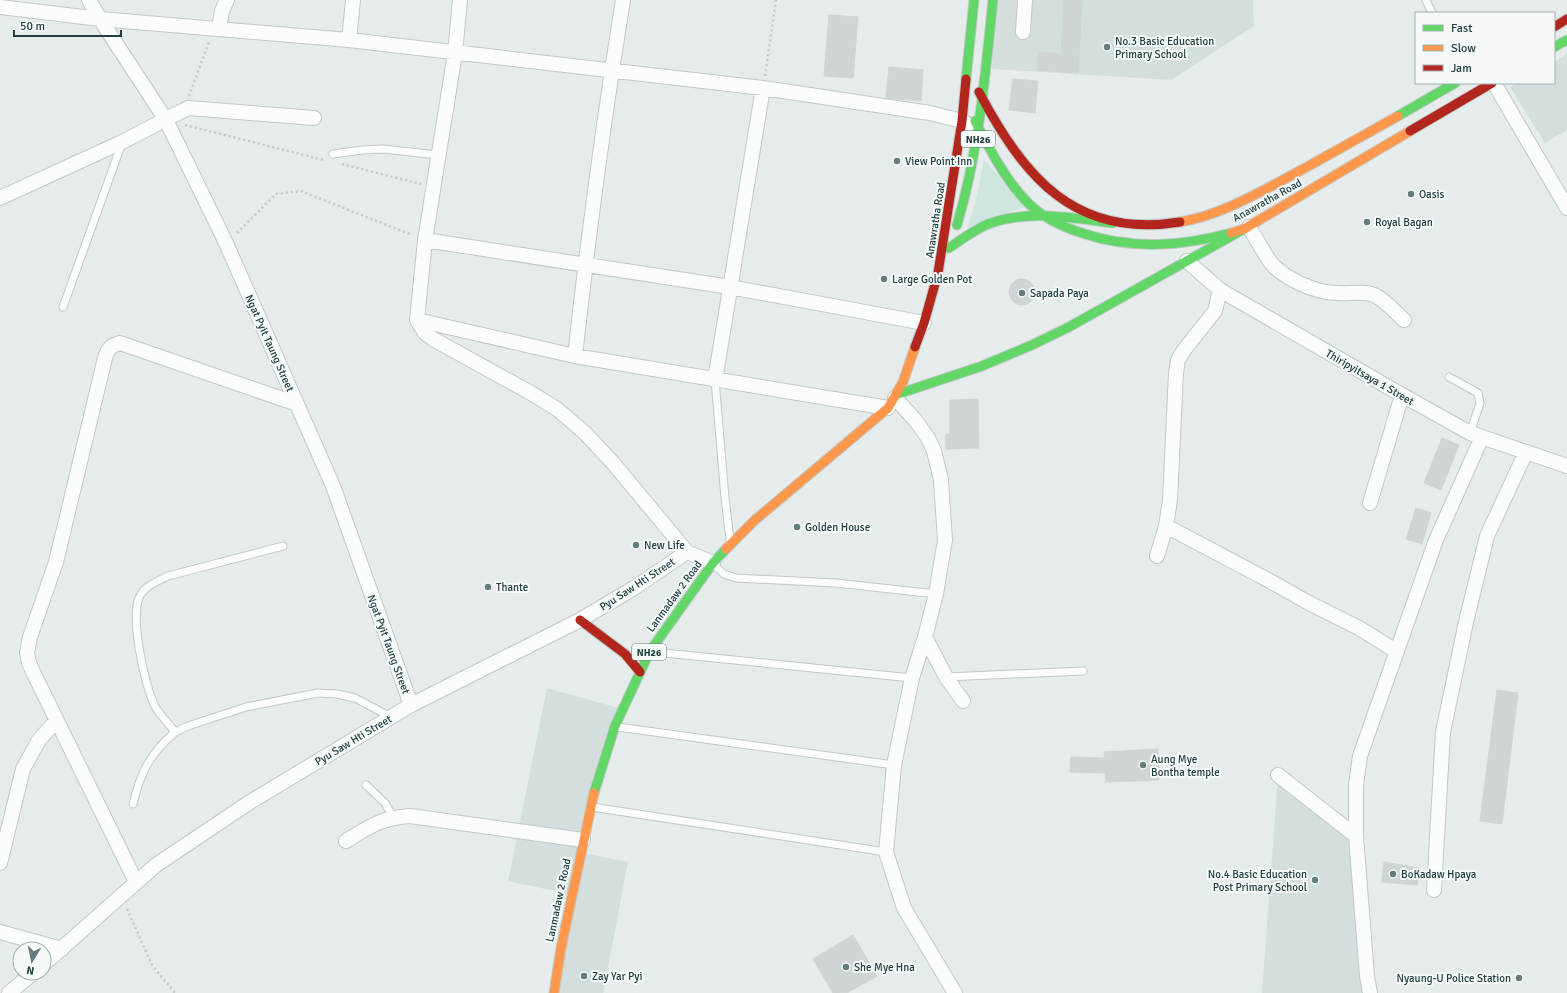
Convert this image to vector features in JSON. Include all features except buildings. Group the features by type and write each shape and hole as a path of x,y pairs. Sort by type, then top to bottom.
{"main road":[{"name":"Anawratha Road","path":"938,273 962,121 974,0"},
{"name":"Anawratha Road","path":"938,273 949,248 966,196 980,131 993,0"},
{"path":"1555,26 1567,19"},
{"path":"1555,46 1567,40"},
{"name":"Anawratha Road","path":"967,68 1000,130 1020,159 1053,192 1072,206 1093,217 1113,222 1139,225 1168,224 1198,218 1241,202 1313,164 1453,84"},
{"name":"Anawratha Road","path":"964,95 980,131 1013,184 1028,203 1044,216 1071,230 1105,242 1126,245 1152,246 1184,244 1211,239 1247,228 1466,94 1491,84"},
{"path":"949,248 971,231 992,222 1011,217 1044,216 1113,222"},
{"path":"894,400 982,366 1032,345 1069,327 1247,228"},
{"name":"NH26","path":"894,400 924,323 938,273"},
{"name":"Lanmadaw 2 Road","path":"554,993 560,948 590,807 615,726 650,651 713,563 731,543 894,400"},
{"path":"580,620 625,654 640,672"}],"street":[{"name":"Ngat Pyit Taung Street","path":"89,0 166,120 226,243 333,486 411,705"},
{"path":"217,29 227,0"},
{"path":"348,40 353,0"},
{"path":"460,0 455,53 425,240 417,320 425,333 433,339 557,409 584,432 613,463 687,552 713,563"},
{"path":"576,356 585,265 623,0"},
{"path":"1023,32 1025,0"},
{"path":"0,7 100,19 348,40 763,88 930,113 962,121 980,131"},
{"path":"1494,84 1567,208"},
{"path":"714,380 763,88"},
{"path":"3,194 122,142 188,108 314,118"},
{"path":"1247,228 1272,264 1292,280 1322,292 1372,294 1377,296 1404,320"},
{"path":"425,240 730,287 924,323"},
{"name":"Thiripyitsaya 1 Street","path":"1187,262 1220,290 1402,395 1476,435 1567,466"},
{"path":"1157,556 1166,526 1170,500 1178,360 1184,350 1215,312 1220,290"},
{"path":"417,320 576,356 714,380 894,400 916,421 928,438 934,451 939,473 945,540 936,594 925,637 912,678 894,765 886,852 904,908 955,993"},
{"path":"136,882 56,721 29,663 27,653 30,637 56,562 108,349 112,345 120,343 297,404"},
{"path":"1370,504 1402,395"},
{"path":"1370,993 1367,976 1356,836 1356,785 1360,756 1436,540 1476,435"},
{"path":"1434,890 1443,732 1464,629 1487,536 1526,452"},
{"path":"1166,526 1270,580 1309,603 1359,628 1396,651"},
{"name":"Pyu Saw Hti Street","path":"52,957 156,864 250,802 411,705 580,620 634,588 687,552"},
{"path":"925,637 946,677 963,701"},
{"path":"0,863 23,769 39,740 56,721"},
{"path":"1278,775 1356,836"},
{"path":"346,841 376,822 393,817 410,816 583,840"},
{"path":"0,932 62,949"},
{"path":"10,993 24,981"}],"lane":[{"path":"1426,0 1432,12"},
{"path":"63,307 122,142"},
{"path":"333,154 384,149 438,155"},
{"path":"1449,377 1478,393 1480,403 1476,435"},
{"path":"714,380 725,498 731,543"},
{"path":"175,732 156,707 148,687 138,646 136,610 140,595 151,584 168,576 283,546"},
{"path":"713,563 724,574 736,578 836,583 936,594"},
{"path":"650,651 912,678"},
{"path":"946,677 1083,672"},
{"path":"133,804 137,785 149,758 159,746 175,732 188,726 246,707 318,693 337,694 355,698 391,717"},
{"path":"615,726 894,765"},
{"path":"366,785 385,803 393,817"},
{"path":"590,807 886,852"}],"path":[{"path":"763,88 776,0"},
{"path":"188,108 188,98 217,29"},
{"path":"166,120 326,160"},
{"path":"341,164 433,187"},
{"path":"226,243 276,194 301,192 425,240"},
{"path":"122,895 152,965 175,993"}],"shaded area":[{"name":"No.3 Basic Education Primary School","path":"995,0 1253,0 1254,26 1171,80 992,69"},
{"path":"1567,54 1567,130 1545,143 1510,87 1515,84 1555,84 1555,61"},
{"path":"547,688 622,709 578,852 628,862 603,993 551,993 569,894 508,881"},
{"name":"No.4 Basic Education Post Primary School","path":"1278,775 1356,836 1370,993 1262,993"}],"green space":[{"path":"984,159 1025,207 967,227 975,205"}],"traffic: fast":[{"path":"966,79 974,0"},
{"path":"957,225 965,197 976,141 984,85 993,0"},
{"path":"1555,46 1567,40"},
{"path":"1398,116 1453,84"},
{"path":"975,121 999,165 1021,195 1029,204 1048,219 1063,226 1103,239 1140,244 1194,241 1231,233"},
{"path":"949,248 973,232 988,224 1003,219 1050,216 1113,223"},
{"path":"898,394 982,366 1032,345 1069,327 1244,229"},
{"path":"594,793 615,726 650,651 713,563 726,549"}],"traffic: slow":[{"path":"1180,222 1219,211 1244,200 1398,116"},
{"path":"1231,233 1244,229 1410,131"},
{"path":"726,549 755,520 888,408 903,382 915,347"},
{"path":"554,993 561,948 594,793"}],"traffic: jam":[{"path":"1555,26 1567,19"},
{"path":"915,347 924,323 938,273 962,121 966,79"},
{"path":"1410,131 1490,84"},
{"path":"979,92 996,123 1015,151 1035,175 1057,195 1082,211 1111,221 1143,225 1180,222"},
{"path":"580,620 625,654 640,672"}],"place":[{"name":"No.3 Basic Education Primary School","path":"1107,47"},
{"name":"View Point Inn","path":"897,161"},
{"name":"Oasis","path":"1411,194"},
{"name":"Royal Bagan","path":"1367,222"},
{"name":"Large Golden Pot","path":"884,279"},
{"name":"Sapada Paya","path":"1022,293"},
{"name":"Golden House","path":"797,527"},
{"name":"New Life","path":"636,545"},
{"name":"Thante","path":"488,587"},
{"name":"Aung Mye Bontha temple","path":"1143,765"},
{"name":"BoKadaw Hpaya","path":"1393,874"},
{"name":"No.4 Basic Education Post Primary School","path":"1315,880"},
{"name":"She Mye Hna","path":"846,967"},
{"name":"Zay Yar Pyi","path":"584,976"},
{"name":"Nyaung-U Police Station","path":"1519,978"}]}
